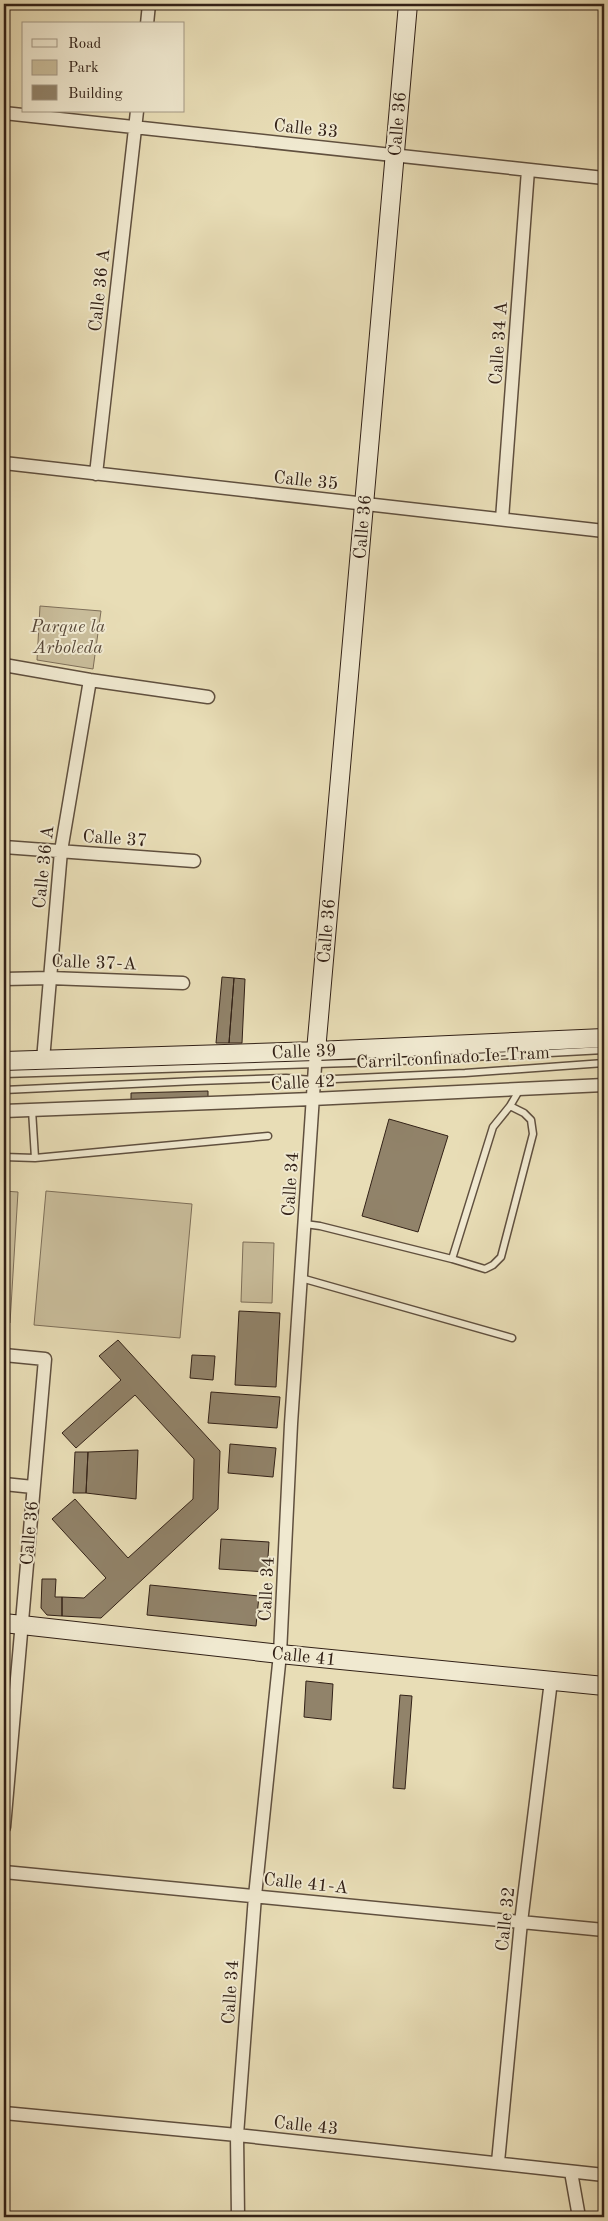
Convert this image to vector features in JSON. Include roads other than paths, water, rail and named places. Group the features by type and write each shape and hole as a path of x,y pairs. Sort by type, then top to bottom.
{"street":[{"path":"147,22 149,4"},
{"name":"Calle 36","path":"316,1058 408,4"},
{"name":"Calle 36 A","path":"96,474 137,112"},
{"name":"Calle 33","path":"4,113 604,178"},
{"name":"Calle 34 A","path":"502,519 528,170"},
{"name":"Calle 35","path":"4,463 604,531"},
{"path":"4,665 208,697"},
{"name":"Calle 36 A","path":"43,1060 61,851 90,680"},
{"name":"Calle 37","path":"4,847 194,861"},
{"name":"Calle 37-A","path":"4,979 50,978 183,983"},
{"name":"Calle 39","path":"4,1061 316,1058 604,1038"},
{"name":"Calle 34","path":"238,2217 237,2135 255,1896 280,1654 301,1278 316,1058"},
{"name":"Calle 42","path":"4,1112 312,1100 604,1085"},
{"name":"Calle 36","path":"4,1355 45,1359 33,1487 12,1624 4,1827"},
{"path":"4,1484 33,1487"},
{"name":"Calle 41","path":"12,1624 280,1654 604,1686"},
{"name":"Calle 32","path":"498,2162 521,1922 551,1681"},
{"name":"Calle 41-A","path":"4,1872 604,1930"},
{"name":"Calle 43","path":"4,2114 237,2135 604,2175"},
{"path":"571,2172 579,2217"}],"lane":[{"name":"Carril confinado Ie-Tram","path":"4,1074 316,1058 604,1050"},
{"name":"Carril confinado Ie-Tram","path":"4,1090 266,1079 314,1080 466,1073 604,1063"},
{"path":"452,1259 493,1127 510,1106 521,1088"},
{"path":"305,1224 320,1226 485,1268 493,1265 501,1257 533,1134 531,1120 524,1113 510,1106"},
{"path":"32,1110 35,1158"},
{"path":"4,1157 35,1158 268,1136"},
{"path":"301,1278 512,1338"}],"park label":[{"name":"Parque la Arboleda","path":"68,636"}]}
